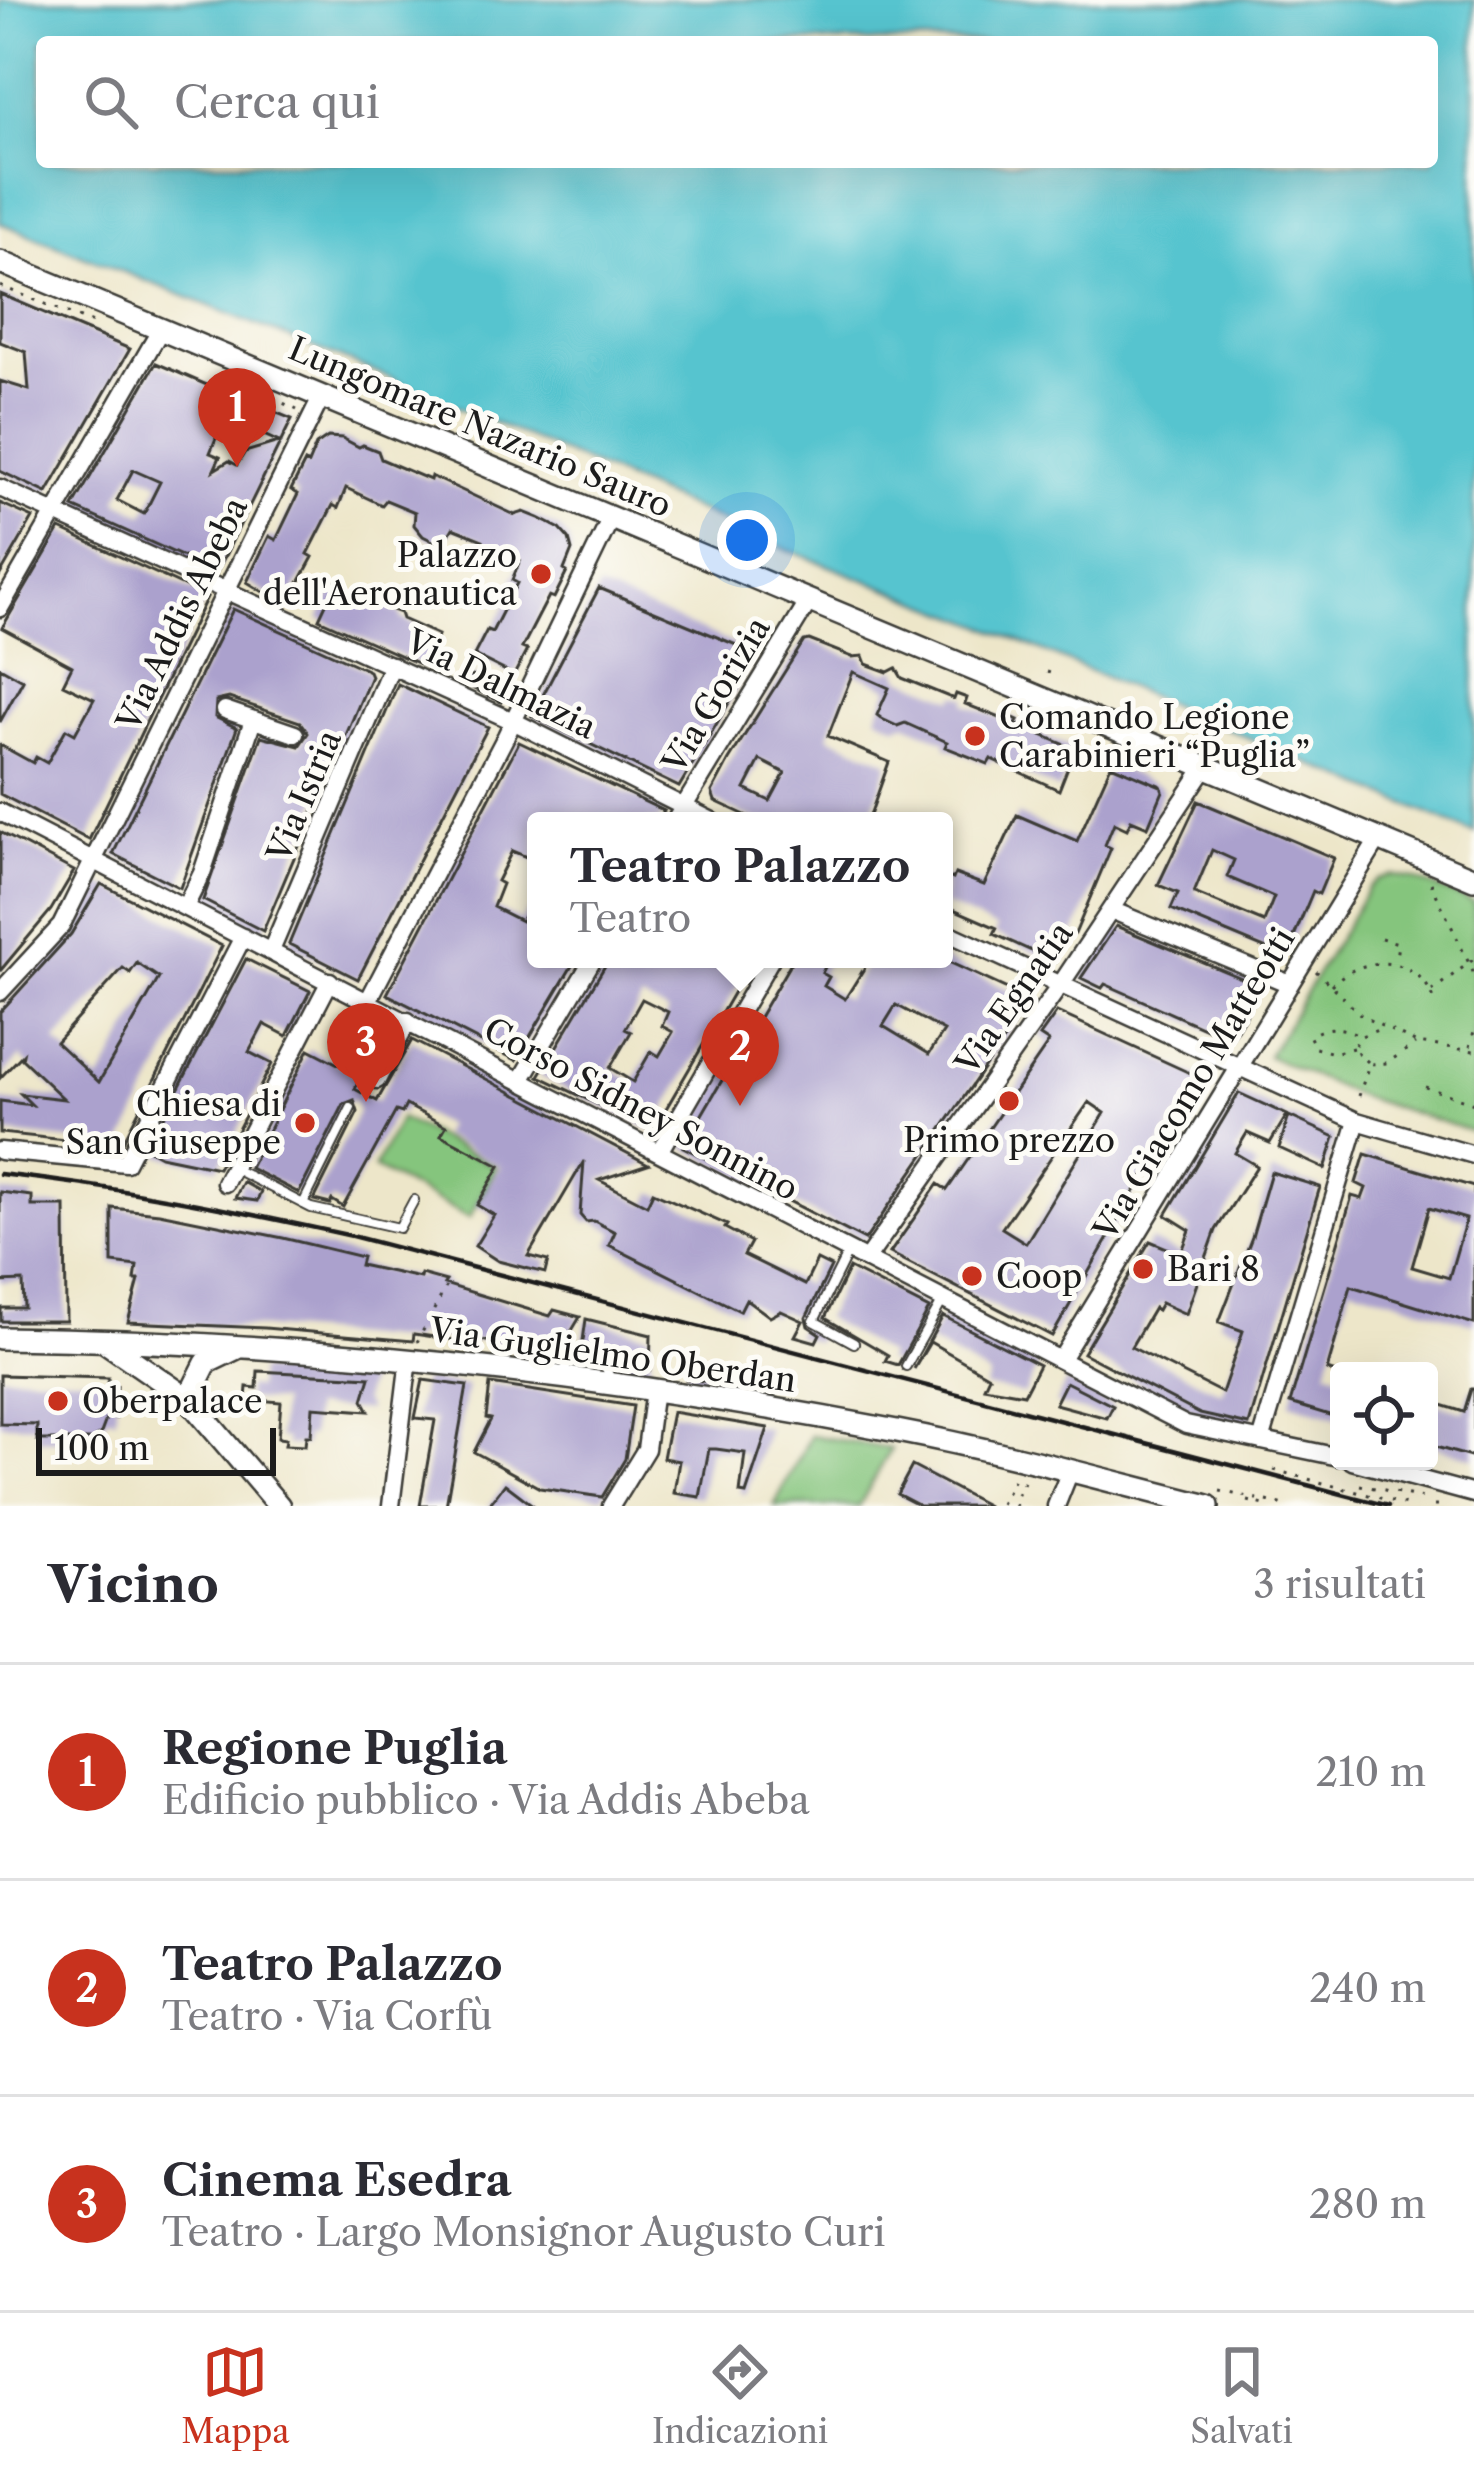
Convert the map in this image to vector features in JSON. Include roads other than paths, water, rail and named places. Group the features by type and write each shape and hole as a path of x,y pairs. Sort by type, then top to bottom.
{"main road":[{"name":"Lungomare Nazario Sauro","path":"0,262 1471,876"},
{"name":"Via Guglielmo Oberdan","path":"0,1338 413,1351 899,1431 1210,1498"},
{"path":"99,1339 183,1389 279,1506"},
{"path":"177,1341 186,1352 183,1389"},
{"path":"183,1389 206,1364 245,1345"}],"street":[{"path":"0,608 161,329"},
{"name":"Via Addis Abeba","path":"0,992 61,926 322,396"},
{"name":"Via Dalmazia","path":"0,488 513,721 675,812"},
{"path":"368,1001 513,721 611,518"},
{"name":"Via Gorizia","path":"680,812 808,601"},
{"name":"Via Istria","path":"271,951 392,665"},
{"path":"225,710 295,734"},
{"path":"185,907 202,873 253,720"},
{"name":"Via Egnatia","path":"858,1256 1061,984 1206,766"},
{"name":"Corso Sidney Sonnino","path":"0,812 1186,1425 1330,1455"},
{"name":"Via Giacomo Matteotti","path":"1061,1359 1378,840"},
{"path":"1112,910 1290,984"},
{"path":"953,935 1358,1121 1474,1154"},
{"path":"0,1151 126,1163 243,937"},
{"path":"522,1079 588,968"},
{"path":"659,1152 766,968"},
{"path":"230,1176 330,981"},
{"path":"377,1080 408,1022"},
{"path":"1261,1442 1358,1121"},
{"path":"391,1506 413,1351"},
{"path":"611,1506 646,1449 654,1390"},
{"path":"1385,1470 1474,1494"},
{"path":"1056,1506 1070,1471"}],"lane":[{"path":"303,1204 351,1108"},
{"path":"230,1176 303,1204 399,1228 413,1200"},
{"path":"854,1343 814,1321 858,1256"},
{"path":"907,1366 943,1300"}],"water":[{"path":"0,0 1474,0 1474,833 981,625 801,555 381,374 0,223"}],"railway":[{"path":"0,1174 177,1200 352,1236 1388,1506"}],"place":[{"name":"Regione Puglia","path":"237,467"},
{"name":"Palazzo dell'Aeronautica","path":"541,574"},
{"name":"Comando Legione Carabinieri “Puglia”","path":"975,736"},
{"name":"Primo prezzo","path":"1009,1101"},
{"name":"Cinema Esedra","path":"366,1102"},
{"name":"Teatro Palazzo","path":"740,1106"},
{"name":"Chiesa di San Giuseppe","path":"305,1123"},
{"name":"Bari 8","path":"1143,1269"},
{"name":"Coop","path":"972,1276"},
{"name":"Oberpalace","path":"58,1401"}]}
